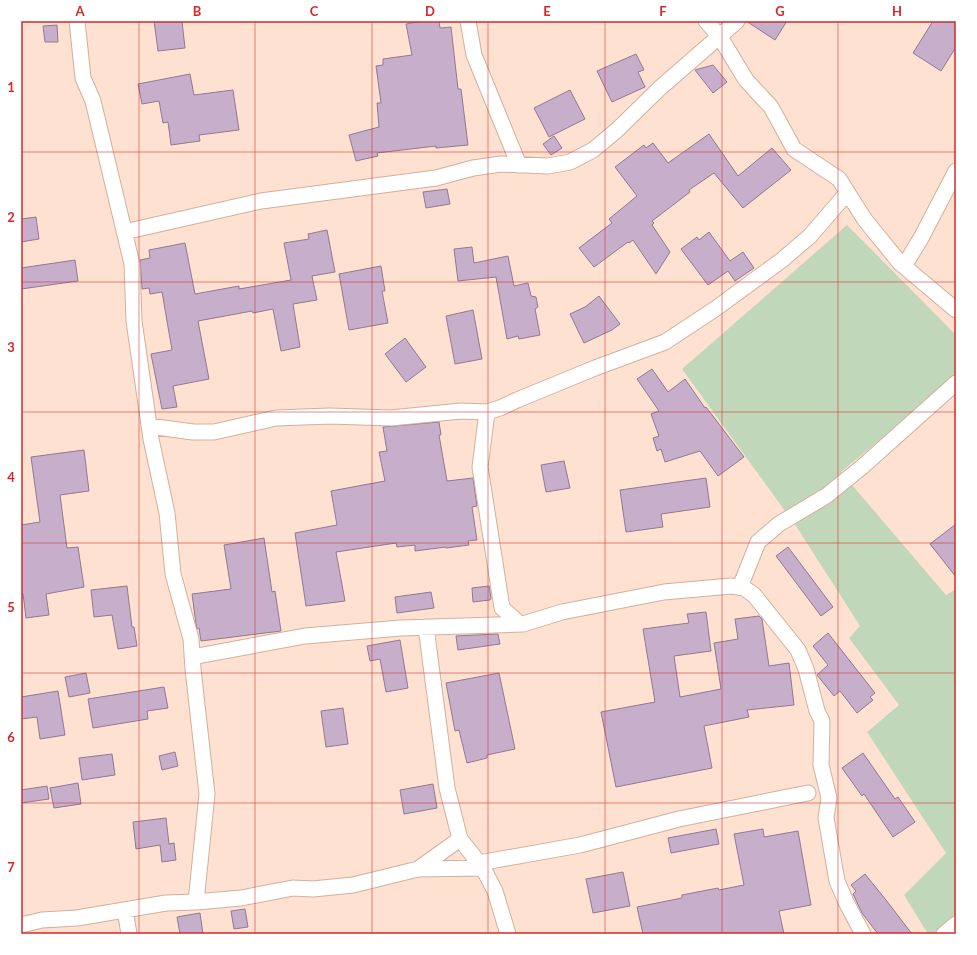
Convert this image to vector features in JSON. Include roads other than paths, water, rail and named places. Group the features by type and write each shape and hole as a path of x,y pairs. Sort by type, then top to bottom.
{"street":[{"path":"78,21 84,78 93,101 132,264 134,320 148,426 167,513 173,574 191,639 207,794 196,902"},
{"path":"468,21 474,55 519,165"},
{"path":"706,21 720,37 746,80 771,107 794,149 839,179 864,220 904,266 956,310"},
{"path":"124,232 261,201 436,178 473,168 501,164 548,166 570,162 593,150 617,130 660,88 720,37 736,21"},
{"path":"904,266 956,173"},
{"path":"148,426 193,432 214,432 276,418 330,416 391,418 460,411 487,412 500,408 581,374 664,342 715,309 782,260 810,236 847,193"},
{"path":"740,588 758,542 779,524 826,496 862,468 956,383"},
{"path":"487,412 480,467 502,608 520,624"},
{"path":"192,657 305,636 426,627 520,624 562,612 664,592 731,586 744,588 754,595 798,650 806,669 817,711 822,721 821,765 829,798 826,818 837,881 863,934"},
{"path":"486,625 502,608"},
{"path":"426,627 447,788 460,839 481,866 495,891 508,934"},
{"path":"808,793 821,765"},
{"path":"808,793 827,811"},
{"path":"21,925 42,920 77,918 166,902 196,902 241,898 293,888 313,889 353,885 418,868 481,866 580,845 679,819 808,793"},
{"path":"418,868 460,839"},
{"path":"125,910 128,934"},
{"path":"944,934 956,924"}]}
